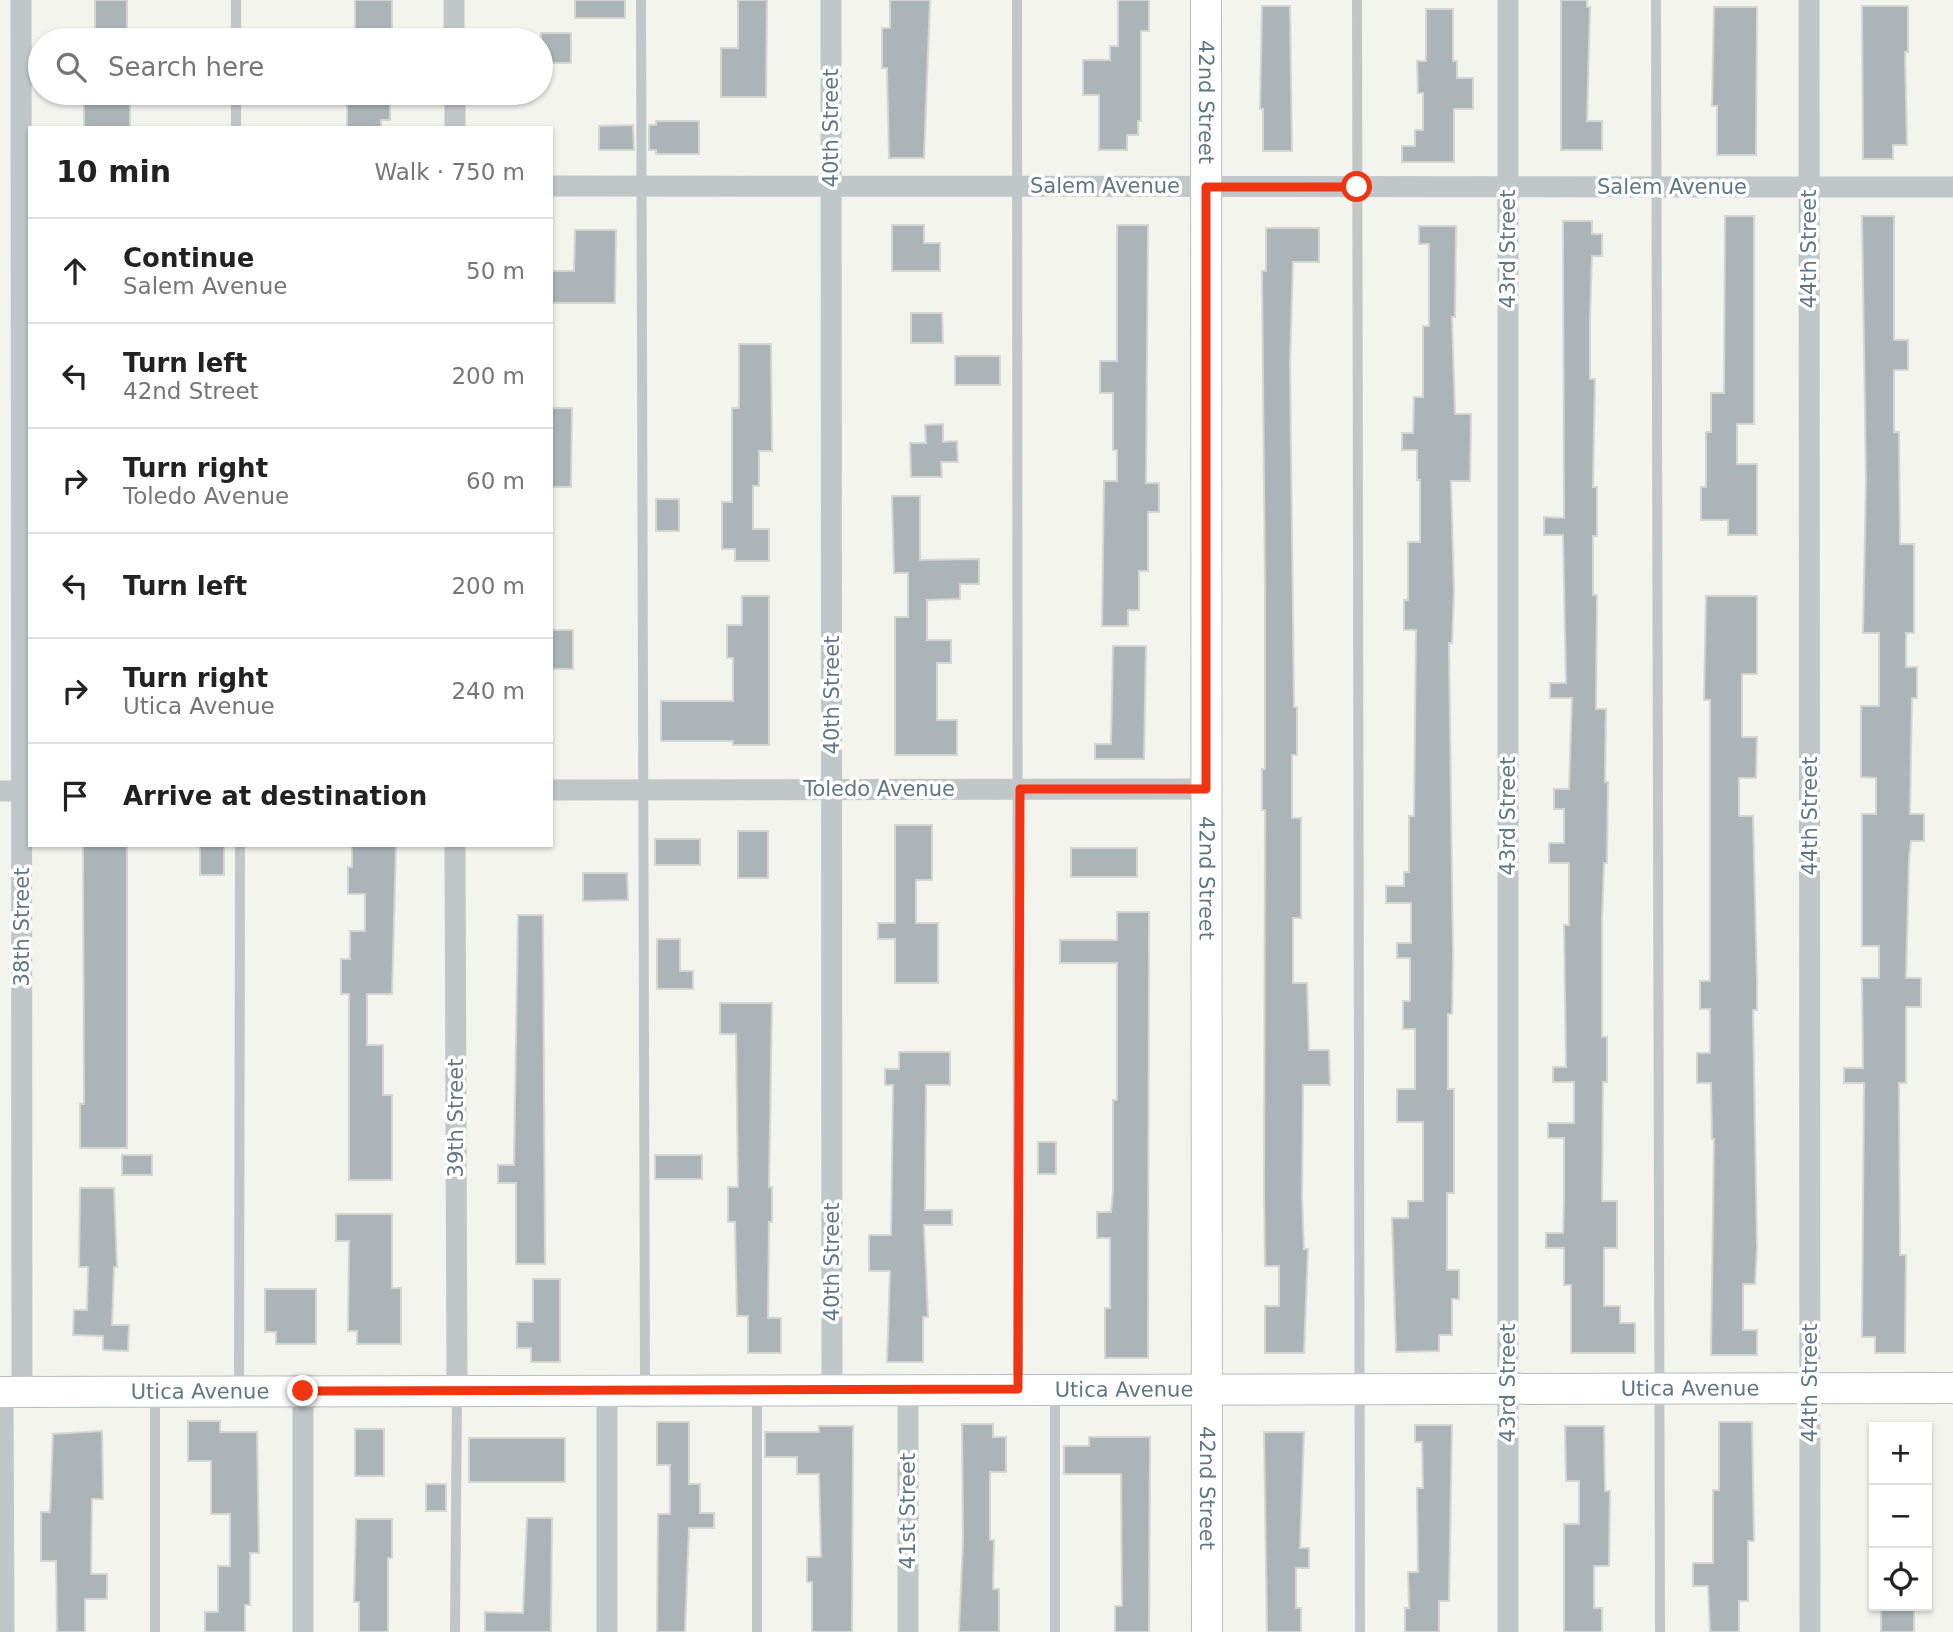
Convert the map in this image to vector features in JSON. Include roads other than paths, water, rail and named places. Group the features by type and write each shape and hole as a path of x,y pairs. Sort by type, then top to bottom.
{"street":[{"name":"38th Street","path":"4,1632 26,791 26,186 21,0"},
{"path":"454,0 454,28"},
{"name":"40th Street","path":"831,0 832,1389"},
{"name":"42nd Street","path":"1206,0 1207,1632"},
{"name":"43rd Street","path":"1508,0 1508,1632"},
{"name":"44th Street","path":"1810,0 1810,1632"},
{"path":"454,105 454,126"},
{"path":"0,186 26,186"},
{"name":"Salem Avenue","path":"553,186 1953,187"},
{"name":"Toledo Avenue","path":"553,790 1206,789"},
{"path":"0,791 26,791"},
{"name":"39th Street","path":"455,847 457,1390"},
{"name":"Utica Avenue","path":"9,1392 1953,1388"},
{"name":"41st Street","path":"908,1389 908,1632"},
{"path":"607,1390 607,1632"},
{"path":"303,1391 303,1632"}],"lane":[{"path":"236,0 236,28"},
{"path":"641,0 645,1390"},
{"path":"1017,0 1020,789 1018,1389"},
{"path":"1357,0 1360,1632"},
{"path":"1656,0 1660,1632"},
{"path":"236,105 236,126"},
{"path":"239,1391 240,847"},
{"path":"1055,1389 1055,1632"},
{"path":"455,1632 457,1390"},
{"path":"757,1390 757,1632"},
{"path":"155,1391 155,1632"}]}
